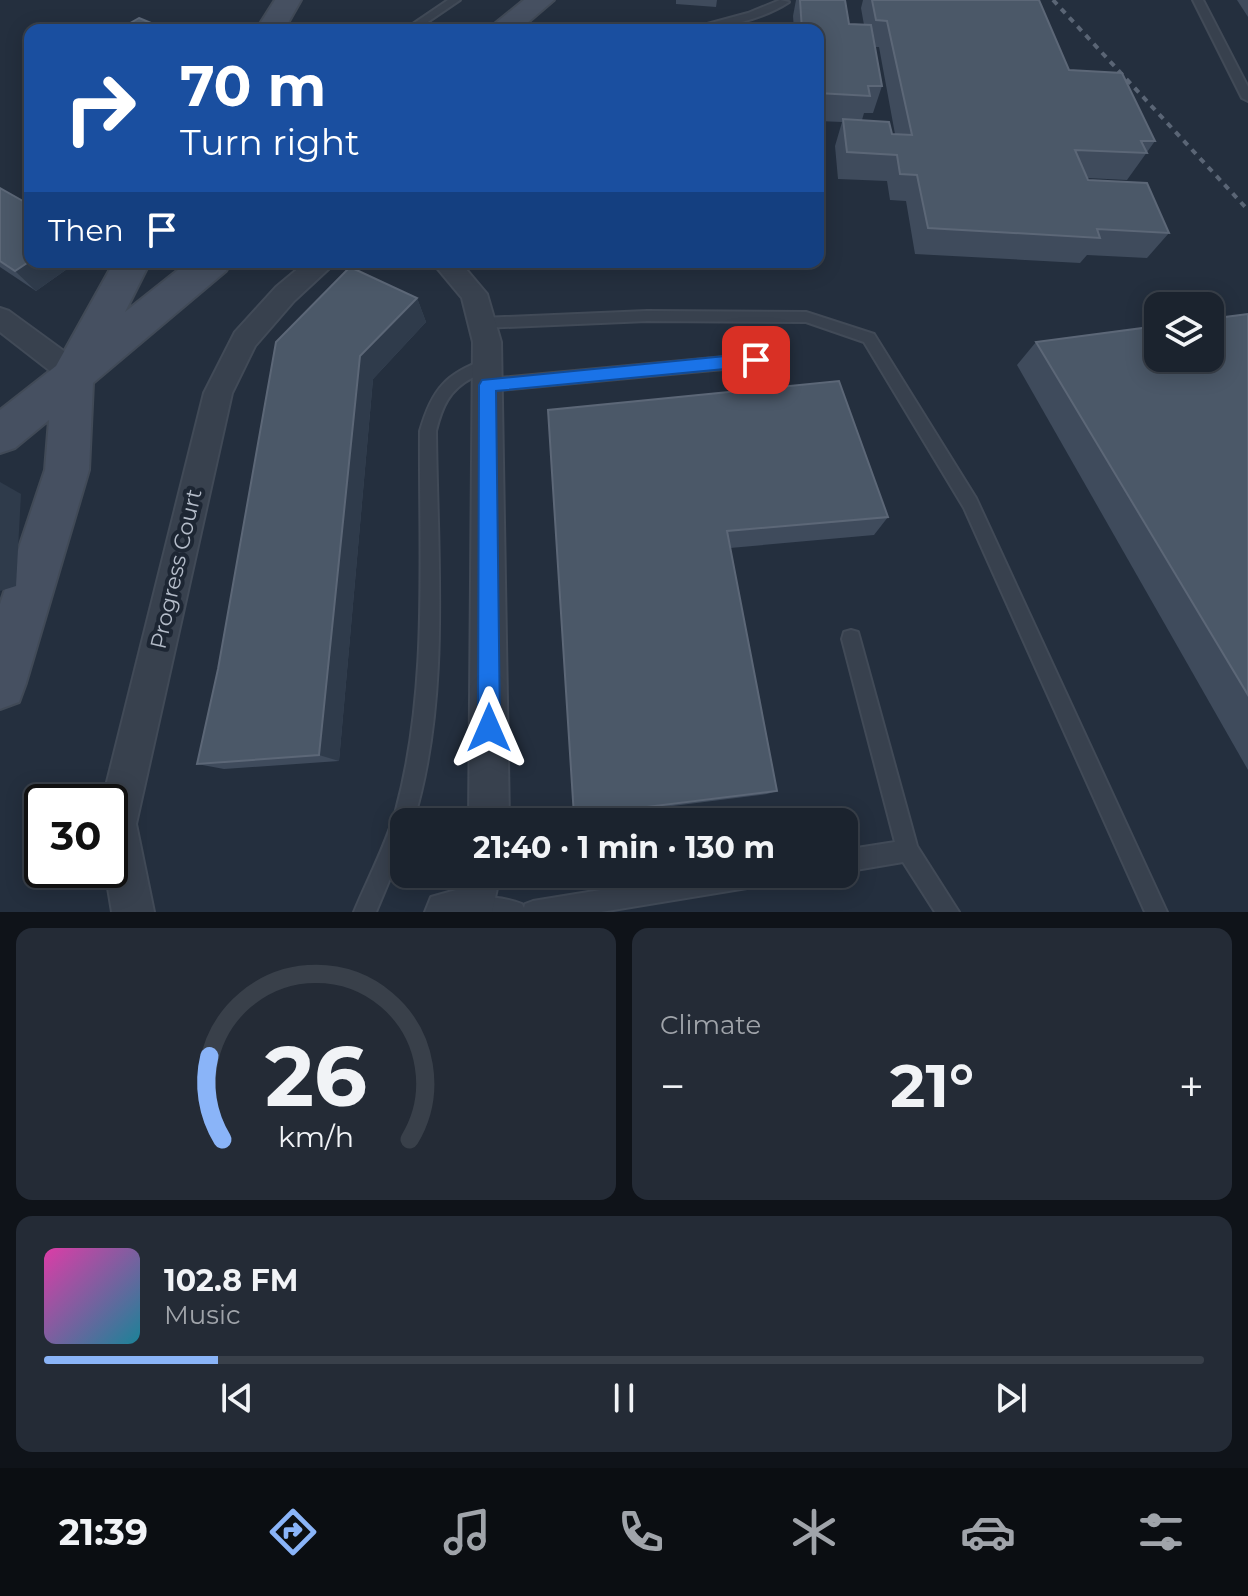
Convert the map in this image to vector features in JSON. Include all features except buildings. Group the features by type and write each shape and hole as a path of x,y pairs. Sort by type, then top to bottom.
{"main road":[{"path":"274,24 288,0"},
{"path":"509,24 541,0"},
{"path":"0,683 67,470 73,373 129,268"},
{"path":"0,435 205,268"}],"street":[{"name":"Progress Court","path":"133,912 116,824 218,393 245,339 285,294 316,268"},
{"path":"450,268 474,294 487,342 489,808"},
{"path":"0,318 73,373"}],"lane":[{"path":"418,24 455,0"},
{"path":"1198,0 1248,98"},
{"path":"714,24 751,15 784,2"},
{"path":"482,323 647,316 806,317 869,338 970,503 1156,912"},
{"path":"365,912 405,812 420,743 426,636 428,431 434,405 444,388 488,375 756,360"},
{"path":"851,639 908,851 948,912"},
{"path":"858,859 908,851"},
{"path":"533,912 680,888"},
{"path":"466,898 514,912"}],"railway":[{"path":"1053,0 1248,210"}],"route":[{"path":"489,728 488,385 756,360"}]}
